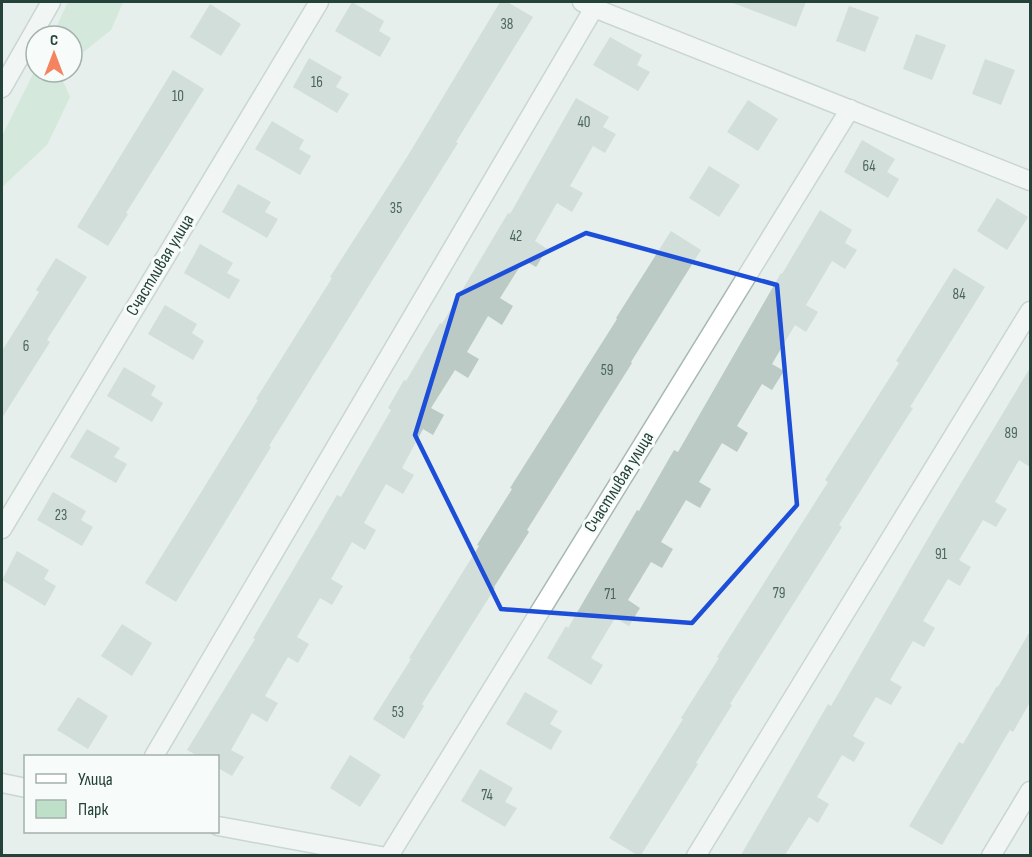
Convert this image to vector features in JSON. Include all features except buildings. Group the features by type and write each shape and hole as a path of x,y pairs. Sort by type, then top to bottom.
{"street":[{"path":"2,88 51,2"},
{"name":"Счастливая улица","path":"2,530 319,2"},
{"path":"155,755 588,5 1030,181"},
{"name":"Счастливая улица","path":"389,855 850,109"},
{"path":"696,855 1030,311"},
{"path":"2,783 24,788"},
{"path":"991,855 1030,790"},
{"path":"219,826 381,855"}],"highlighted area":[{"path":"586,233 777,285 797,505 692,623 501,609 415,435 458,295"}],"green space":[{"path":"68,2 123,2 111,30 84,51 84,24 58,24"},
{"path":"28,84 64,84 70,97 47,145 2,187 2,136"}]}
